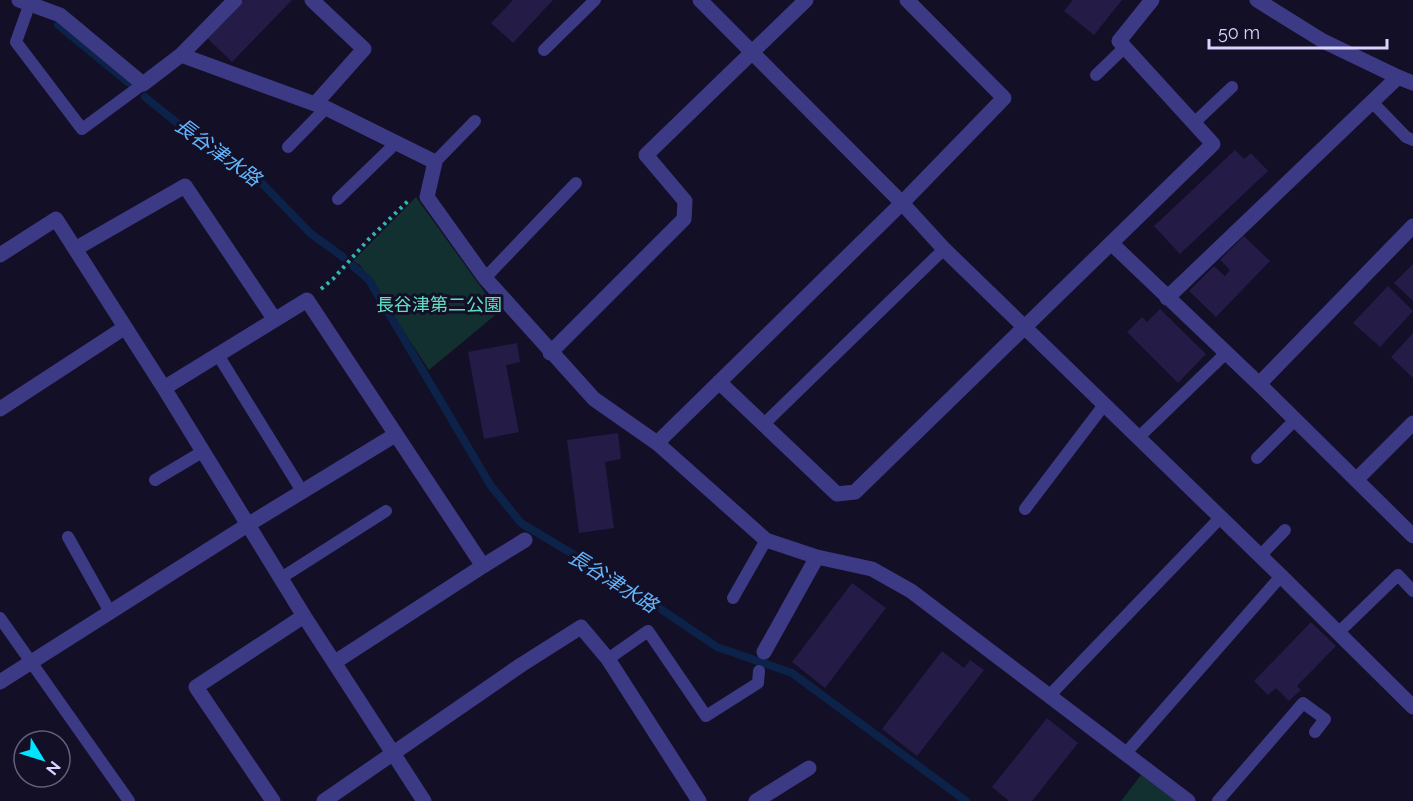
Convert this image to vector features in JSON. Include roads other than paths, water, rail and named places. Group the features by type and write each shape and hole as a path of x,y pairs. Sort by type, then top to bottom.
{"street":[{"path":"25,2 60,15 143,84 181,56 235,0"},
{"path":"312,0 364,49 321,106"},
{"path":"700,0 902,203 944,249 1413,707"},
{"path":"550,353 684,219 685,201 646,155 806,0"},
{"path":"657,443 902,203 1004,98 907,0"},
{"path":"719,382 837,494 855,492 1213,144 1119,41 1152,0"},
{"path":"1257,0 1323,41 1406,80"},
{"path":"181,56 321,106 435,162 427,197 484,278 594,399 657,443 766,540 818,557 872,569 911,591 1188,801"},
{"path":"1167,298 1372,102 1406,80"},
{"path":"75,249 185,186 275,320"},
{"path":"2,249 56,219 249,524 304,616 424,801"},
{"path":"1259,384 1413,226"},
{"path":"1111,243 1259,384 1413,536"},
{"path":"164,388 307,300 483,566"},
{"path":"0,410 124,328"},
{"path":"1356,480 1413,423"},
{"path":"0,682 249,524 395,435"},
{"path":"334,662 525,540"},
{"path":"764,652 818,557"},
{"path":"273,801 196,687 304,616"},
{"path":"324,801 581,627 608,659 699,801"},
{"path":"756,801 809,768"}],"lane":[{"path":"544,50 595,0"},
{"path":"25,2 16,42 82,129 143,84"},
{"path":"1096,75 1125,47"},
{"path":"1194,123 1232,87"},
{"path":"1372,102 1406,137 1413,140"},
{"path":"288,147 321,106"},
{"path":"435,162 475,121"},
{"path":"338,199 397,142"},
{"path":"484,278 576,183"},
{"path":"764,423 944,249"},
{"path":"1138,438 1226,353"},
{"path":"218,354 302,491"},
{"path":"1025,509 1104,405"},
{"path":"1257,458 1295,420"},
{"path":"155,480 202,452"},
{"path":"281,578 386,511"},
{"path":"1049,696 1220,518"},
{"path":"1260,556 1285,531"},
{"path":"68,537 110,612"},
{"path":"733,598 766,540"},
{"path":"1338,633 1398,575 1413,591"},
{"path":"1126,753 1281,576"},
{"path":"0,618 129,801"},
{"path":"608,659 648,631 706,716 758,683 759,671"},
{"path":"1218,801 1303,703 1324,719 1315,732"}],"waterway":[{"name":"長谷津水路","path":"58,25 129,83"},
{"name":"長谷津水路","path":"145,97 202,143 254,175 310,233 343,257"},
{"name":"長谷津水路","path":"353,266 369,280 491,486 521,523 631,589 717,647 792,673 966,801"}],"park label":[{"name":"長谷津第二公園","path":"439,305"}]}
